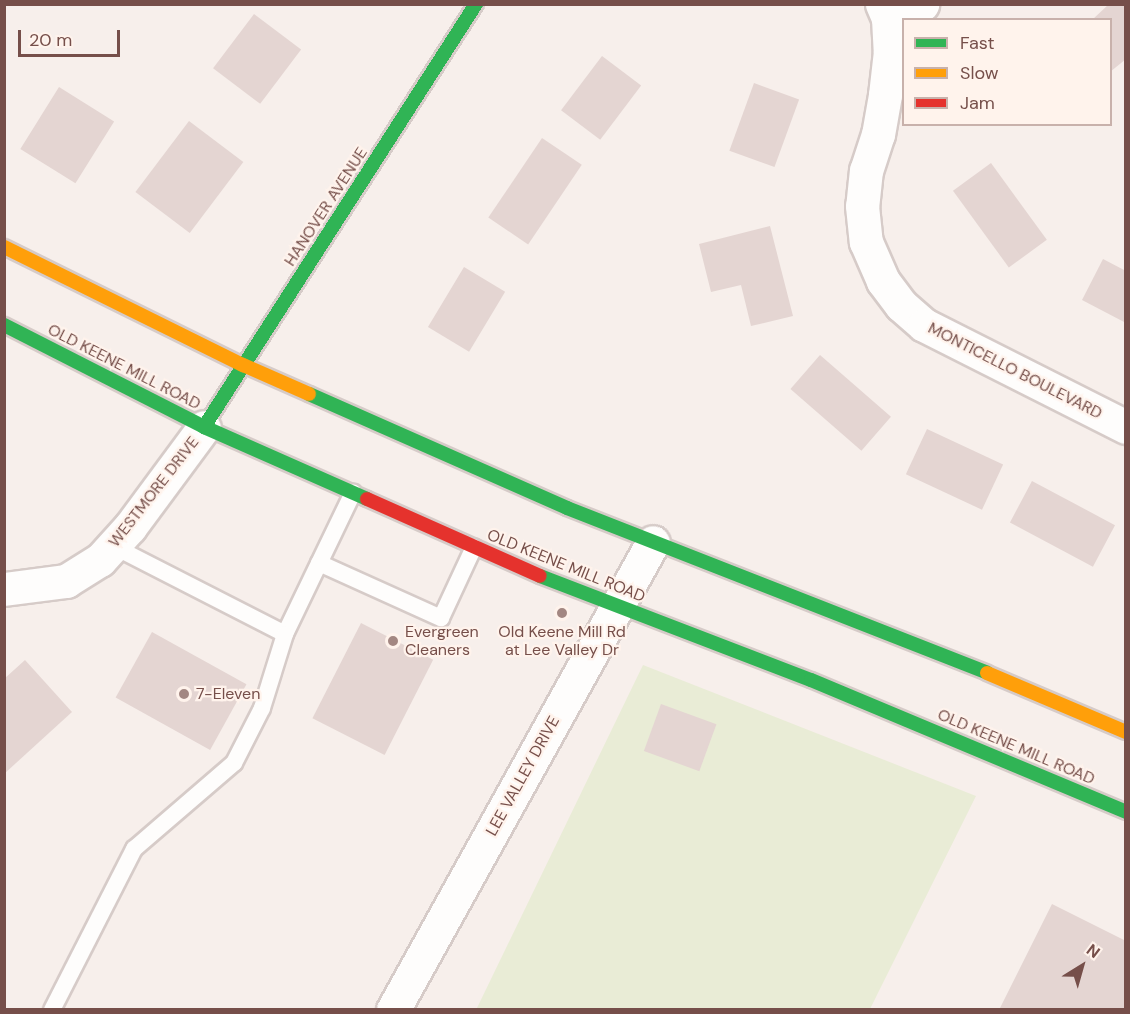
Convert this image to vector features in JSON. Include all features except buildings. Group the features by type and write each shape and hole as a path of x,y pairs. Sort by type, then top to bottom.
{"main road":[{"name":"HANOVER AVENUE","path":"204,427 476,4"},
{"path":"4,247 243,365 567,508 936,651 1125,732"},
{"name":"OLD KEENE MILL ROAD","path":"4,325 204,427 474,546 617,606 811,680 1125,812"}],"street":[{"path":"885,11 922,4"},
{"name":"MONTICELLO BOULEVARD","path":"885,11 890,51 885,95 878,134 866,170 862,206 866,242 883,281 902,305 924,325 1125,427"},
{"name":"WESTMORE DRIVE","path":"4,589 66,581 100,560 204,427"},
{"name":"LEE VALLEY DRIVE","path":"393,1010 653,542"}],"lane":[{"path":"52,1010 134,849 234,763 261,708 285,634 353,493"},
{"path":"113,546 285,634"},
{"path":"319,563 441,618 474,546"}],"green space":[{"path":"643,665 976,796 870,1009 476,1010"}],"traffic: fast":[{"path":"204,427 476,4"},
{"path":"4,325 204,427 367,499"},
{"path":"309,394 567,508 987,673"},
{"path":"540,576 811,680 1126,812"}],"traffic: slow":[{"path":"4,247 243,365 309,394"},
{"path":"987,673 1126,732"}],"traffic: jam":[{"path":"367,499 540,576"}],"place":[{"name":"Old Keene Mill Rd at Lee Valley Dr","path":"562,613"},
{"name":"Evergreen Cleaners","path":"393,641"},
{"name":"7-Eleven","path":"184,694"}]}
